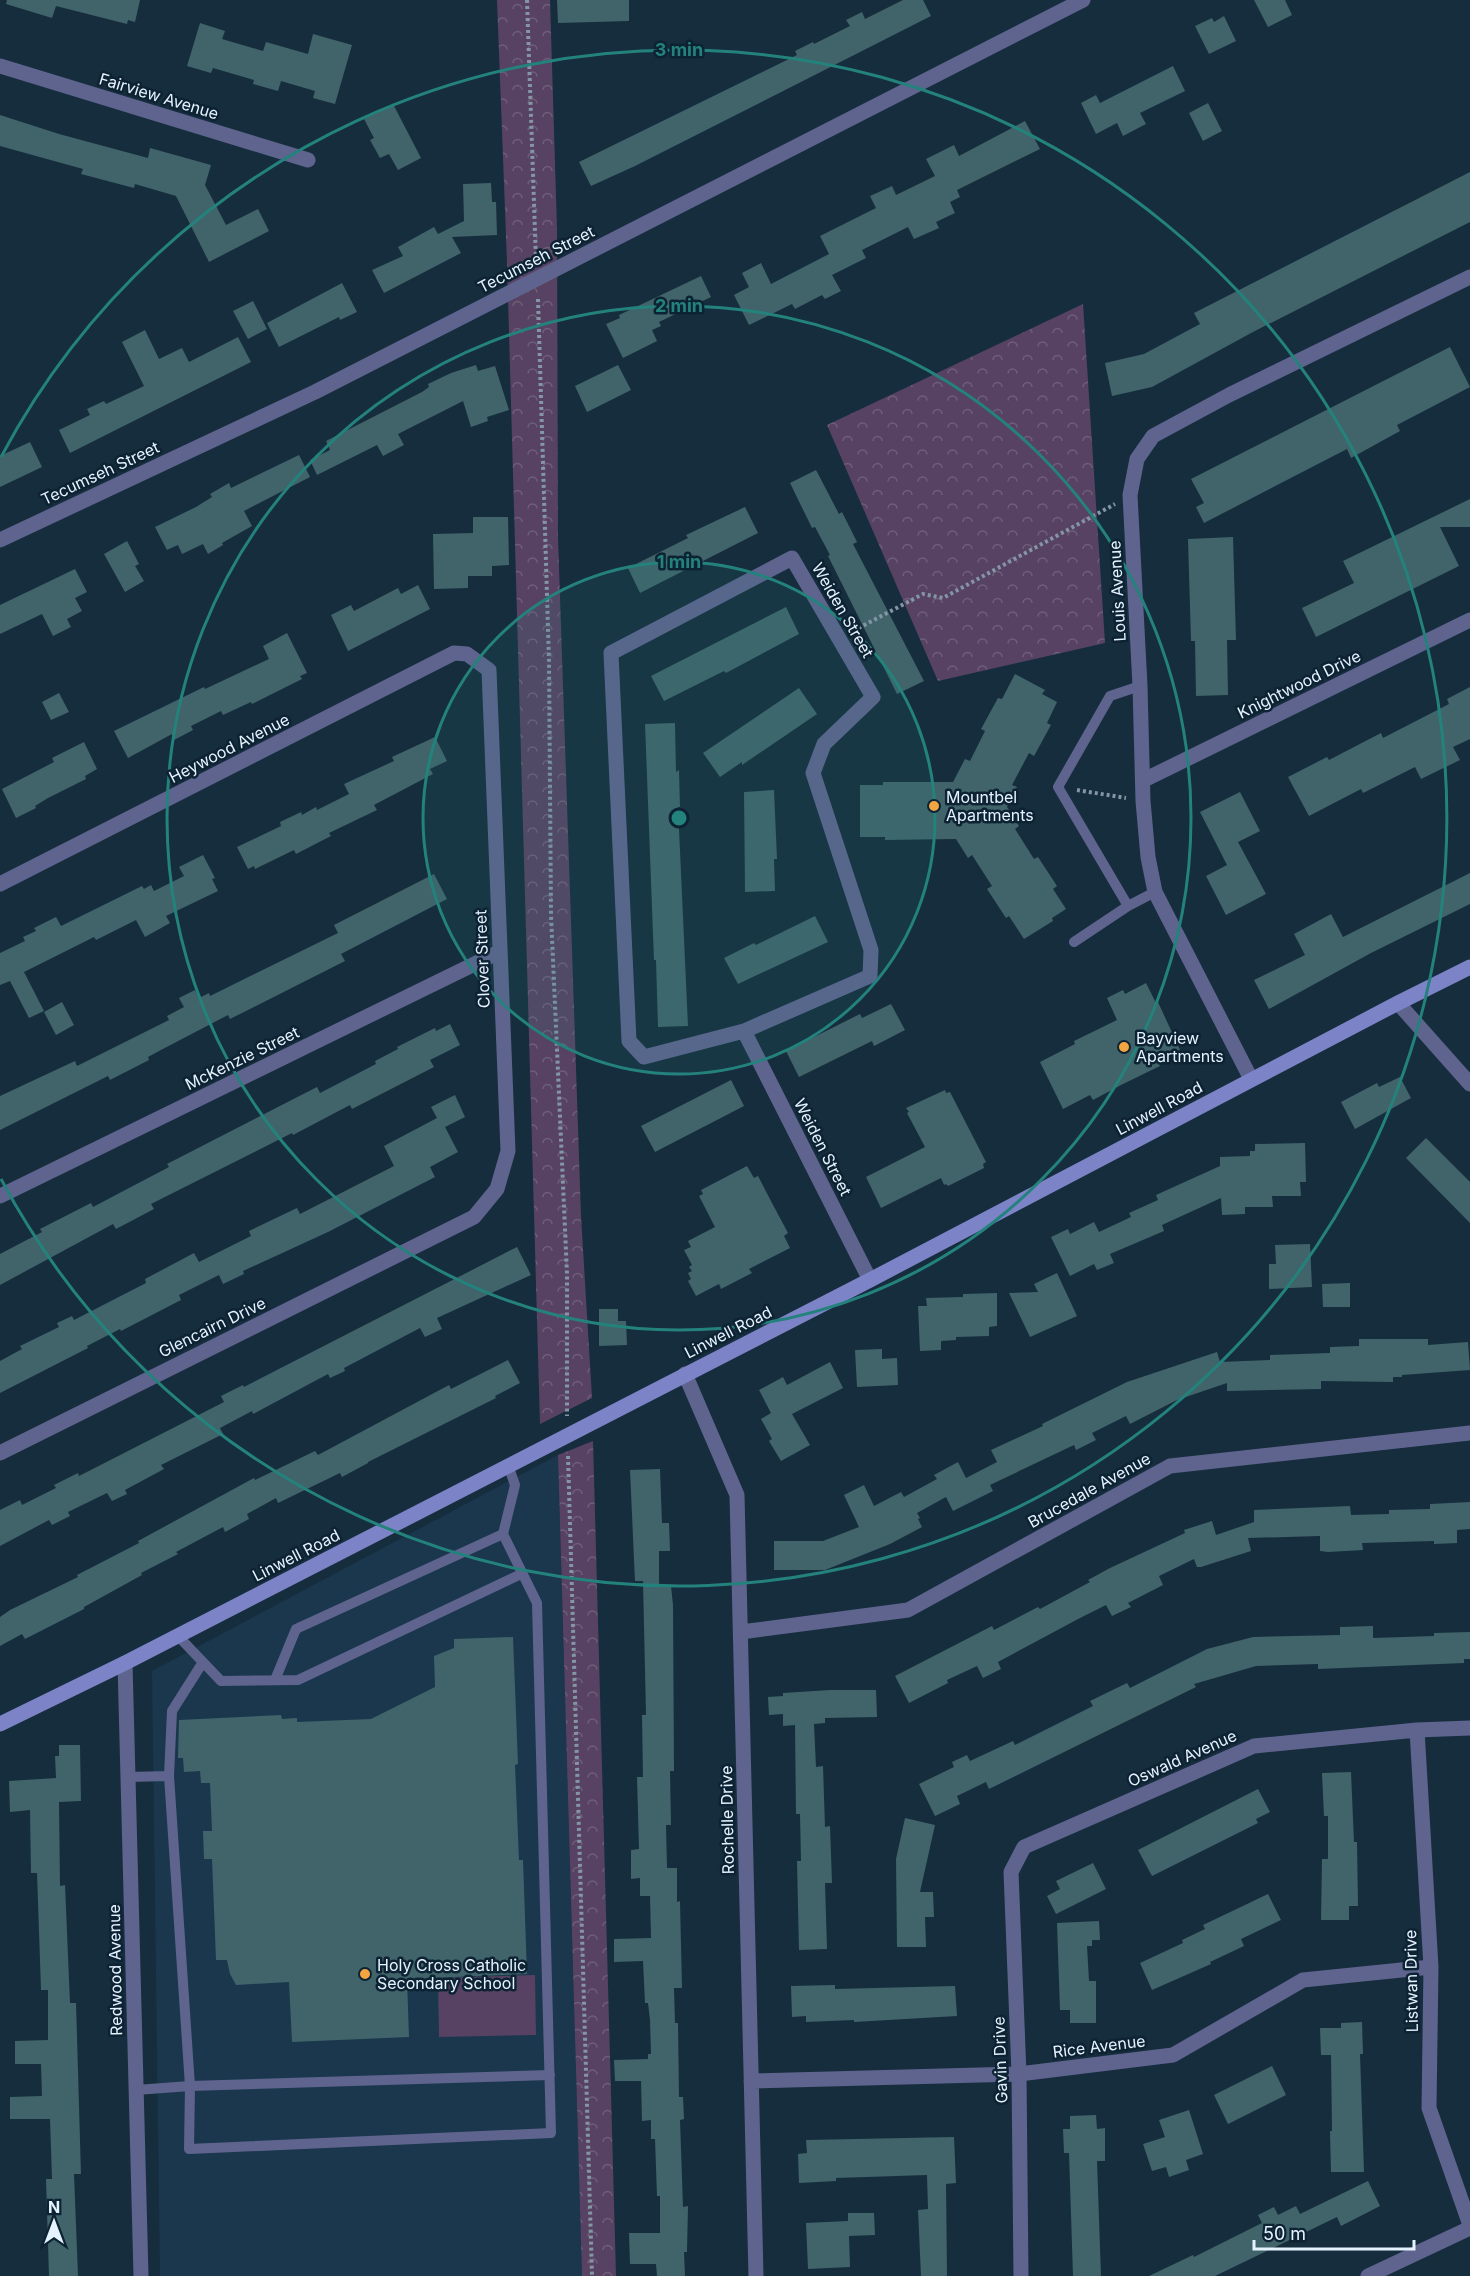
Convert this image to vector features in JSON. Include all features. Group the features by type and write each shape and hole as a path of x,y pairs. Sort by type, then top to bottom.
{"main road":[{"name":"Linwell Road","path":"0,1724 178,1636 870,1280 1470,967"}],"street":[{"name":"Tecumseh Street","path":"0,540 315,392 1083,0"},
{"name":"Fairview Avenue","path":"0,66 308,160"},
{"name":"Louis Avenue","path":"1251,1080 1155,892 1148,857 1143,801 1144,780 1130,495 1137,459 1153,436 1229,395 1469,278"},
{"name":"Weiden Street","path":"792,558 873,697 824,744 813,773 871,950 870,976 744,1031 644,1058 628,1041 611,653 792,558"},
{"name":"Knightwood Drive","path":"1144,780 1470,620"},
{"name":"Heywood Avenue","path":"0,884 454,653 467,654 475,659"},
{"name":"Clover Street","path":"440,1234 474,1217 497,1189 508,1151 489,670 475,659"},
{"name":"McKenzie Street","path":"0,1196 499,952"},
{"path":"1398,1003 1470,1084"},
{"name":"Weiden Street","path":"744,1031 870,1280"},
{"name":"Glencairn Drive","path":"0,1452 440,1234"},
{"name":"Rochelle Drive","path":"685,1374 737,1495 756,2276"},
{"name":"Brucedale Avenue","path":"741,1632 908,1610 1170,1466 1470,1433"},
{"name":"Redwood Avenue","path":"125,1663 141,2276"},
{"name":"Oswald Avenue","path":"1024,1847 1254,1746 1417,1730 1470,1728"},
{"name":"Listwan Drive","path":"1417,1730 1431,1967 1429,2108 1470,2227"},
{"name":"Gavin Drive","path":"1021,2276 1019,2074 1011,1872 1024,1847"},
{"name":"Rice Avenue","path":"751,2081 1019,2074 1173,2055 1303,1980 1431,1967"},
{"path":"1368,2276 1470,2227"}],"lane":[{"path":"1128,906 1058,787 1110,696 1140,686"},
{"path":"1074,942 1128,906 1155,892"},
{"path":"203,1662 172,1711 169,1776 190,2086 189,2149 551,2133 537,1603 503,1534 515,1485 508,1465"},
{"path":"275,1680 296,1629 503,1534"},
{"path":"178,1636 220,1681 298,1680 521,1574"},
{"path":"128,1777 169,1776"},
{"path":"136,2090 190,2086 549,2075"}],"path":[{"path":"527,0 536,259"},
{"path":"538,298 549,661 551,915 567,1274 567,1414"},
{"path":"839,639 923,594 943,598 1130,495"},
{"path":"1058,787 1143,801"},
{"path":"566,1453 569,1458 592,2276"}],"shaded area":[{"name":"Holy Cross Catholic Secondary School","path":"558,1455 582,2276 160,2276 152,1671"}],"green space":[{"path":"497,0 550,0 557,229 558,538 581,1216 592,1398 540,1424 507,262"},
{"path":"1083,304 1105,643 938,681 827,425"},
{"path":"593,1441 616,2276 582,2276 558,1455"},
{"path":"535,1975 536,2035 439,2037 438,1978"}],"building":[{"path":"7,0 140,0 135,22 128,20 127,24 56,6 52,18 6,4"},
{"path":"557,0 629,0 629,21 558,23"},
{"path":"903,0 923,0 931,16 591,186 579,162 797,55 795,51 850,26 846,20 862,12 865,19"},
{"path":"1254,0 1285,0 1292,15 1268,27"},
{"path":"1224,16 1236,41 1209,54 1195,26 1212,18 1214,22"},
{"path":"200,23 225,31 222,39 263,51 266,42 308,54 313,34 352,45 335,104 313,98 315,91 281,81 278,91 253,84 254,80 213,68 211,73 187,66"},
{"path":"1173,66 1185,91 1140,113 1146,124 1123,136 1117,123 1096,134 1081,103 1096,95 1100,103"},
{"path":"1208,103 1222,131 1203,141 1189,113"},
{"path":"393,104 421,158 398,170 389,154 380,158 370,140 374,138 364,119"},
{"path":"0,115 148,158 150,148 211,165 205,185 226,225 258,209 269,231 209,262 176,196 135,184 134,188 81,174 83,169 0,146"},
{"path":"1025,121 1040,149 957,190 960,197 950,202 955,213 936,222 939,228 914,239 908,227 862,250 866,258 832,275 841,291 825,299 822,295 795,309 792,304 749,325 734,295 749,287 742,273 761,263 771,284 829,254 820,236 876,208 870,196 892,186 896,195 935,176 926,159 954,145 959,156"},
{"path":"1470,172 1470,222 1253,332 1152,387 1112,396 1105,363 1144,354 1200,324 1194,313"},
{"path":"491,183 492,202 496,202 497,235 452,237 461,253 384,293 372,270 403,256 398,247 434,227 438,234 464,221 463,184"},
{"path":"701,276 711,297 659,322 661,326 652,330 657,341 623,358 606,324 620,318 619,315"},
{"path":"342,283 357,312 340,320 339,317 279,347 267,323"},
{"path":"253,301 267,329 248,339 233,311"},
{"path":"145,330 159,359 182,348 189,362 238,337 251,362 70,453 59,430 90,415 87,409 104,401 106,404 144,386 122,342"},
{"path":"1450,347 1470,387 1397,425 1400,431 1351,458 1347,449 1204,523 1196,507 1204,503 1191,479"},
{"path":"476,365 478,371 495,366 509,410 487,417 488,421 471,427 463,401 398,434 404,445 383,456 377,445 317,475 310,460 330,450 326,441 422,392 429,387 428,384"},
{"path":"618,365 631,390 587,412 575,386"},
{"path":"30,442 42,467 0,487 0,456"},
{"path":"299,455 310,477 244,511 252,526 208,554 203,544 182,554 178,545 167,550 155,527 196,507 212,497 210,494 229,483 231,488"},
{"path":"816,470 839,514 842,512 857,542 853,544 924,681 897,694 828,556 830,555 815,527 812,528 790,483"},
{"path":"1470,499 1470,527 1440,527 1459,566 1316,637 1302,608 1354,583 1343,561"},
{"path":"745,507 758,533 640,593 628,568 688,538 686,535"},
{"path":"473,517 508,517 509,565 492,566 492,576 468,576 468,588 434,589 433,534 473,533"},
{"path":"1233,537 1236,640 1227,640 1228,695 1196,696 1195,641 1191,641 1188,539"},
{"path":"127,541 139,564 135,566 144,581 125,592 104,554"},
{"path":"75,569 87,592 75,598 82,611 67,619 71,627 53,636 42,614 0,634 0,605"},
{"path":"418,585 430,609 348,651 331,615 351,605 354,611 398,588 401,594"},
{"path":"786,607 799,634 726,673 724,671 664,701 651,676"},
{"path":"287,633 307,673 300,676 302,679 252,704 251,702 223,715 221,711 191,726 193,730 174,740 172,734 128,758 114,731 204,687 205,689 269,659 263,646"},
{"name":"Mountbel Apartments","path":"1015,674 1045,690 1042,694 1057,702 1047,723 1051,725 1034,756 1029,753 1012,785 1017,787 1007,807 1019,826 1015,829 1034,859 1038,857 1057,886 1053,889 1066,909 1052,918 1053,921 1024,939 1009,916 1006,918 987,889 992,886 972,855 968,858 956,839 885,840 885,837 860,837 860,785 883,785 883,782 953,782 965,759 970,761 985,731 981,729 998,698 1002,699"},
{"path":"1470,687 1470,739 1453,747 1460,760 1421,779 1415,767 1363,793 1361,789 1309,816 1288,777 1327,757 1329,760 1381,733 1383,738 1449,704 1447,699"},
{"path":"799,688 817,714 742,765 742,762 720,777 703,753"},
{"path":"59,693 69,712 51,720 42,702"},
{"path":"675,723 676,772 679,770 680,807 678,807 688,1026 658,1027 645,724"},
{"path":"435,737 447,761 430,769 433,774 374,805 377,810 329,833 331,836 296,854 294,850 255,869 254,866 248,869 237,847 281,826 280,822 301,812 302,815 316,807 317,810 349,794 344,784 394,761 392,757"},
{"path":"84,742 97,769 85,776 86,779 48,798 35,806 36,808 16,818 2,789 54,762 52,758"},
{"path":"774,790 777,859 774,859 775,891 745,892 744,792"},
{"path":"1240,792 1260,831 1238,842 1266,894 1226,915 1206,876 1227,865 1200,812"},
{"path":"203,855 215,878 212,879 218,891 166,916 170,923 145,937 136,920 96,940 94,937 24,972 44,1011 29,1018 10,981 0,985 0,953 25,941 23,937 36,931 34,928 56,917 61,926 142,886 144,889 151,885 154,891 184,876 179,867"},
{"path":"1470,873 1470,904 1371,953 1269,1009 1254,980 1305,955 1294,934 1331,914 1343,937"},
{"path":"434,874 447,899 341,954 345,961 230,1019 228,1015 148,1057 149,1060 110,1080 108,1076 0,1130 0,1096 75,1061 77,1066 169,1020 167,1016 184,1007 179,998 195,990 199,998 209,993 210,996 338,933 334,925"},
{"path":"815,916 828,942 738,984 724,958"},
{"name":"Bayview Apartments","path":"1146,983 1156,1003 1158,1002 1180,1050 1158,1061 1160,1066 1093,1100 1090,1095 1063,1109 1040,1062 1075,1044 1074,1041 1117,1020 1107,998 1123,990 1125,994"},
{"path":"62,1002 74,1025 56,1035 44,1012"},
{"path":"891,1004 905,1030 874,1046 872,1041 799,1077 786,1051 860,1014 862,1018"},
{"path":"450,1024 460,1045 430,1060 434,1067 352,1109 350,1105 293,1135 292,1133 151,1204 154,1209 116,1229 113,1224 0,1285 0,1254 42,1232 40,1229 91,1203 93,1207 169,1167 167,1164 317,1087 320,1093 376,1064 375,1061 398,1049 397,1047 435,1028 436,1031"},
{"path":"1400,1077 1411,1098 1355,1129 1341,1102 1377,1083 1379,1087"},
{"path":"731,1080 744,1106 655,1152 641,1126"},
{"path":"945,1090 946,1093 950,1092 986,1162 983,1164 984,1168 948,1186 944,1185 941,1178 881,1208 866,1177 925,1147 906,1108"},
{"path":"455,1095 465,1117 445,1127 458,1152 430,1167 435,1177 328,1232 243,1271 244,1274 223,1284 219,1275 179,1295 181,1300 121,1331 120,1329 0,1393 0,1361 22,1349 20,1346 59,1327 57,1323 72,1316 74,1320 146,1283 145,1279 194,1253 199,1262 251,1236 249,1231 297,1208 300,1214 394,1166 384,1146 437,1118 431,1107"},
{"path":"1426,1138 1470,1182 1470,1223 1406,1158"},
{"path":"1305,1143 1306,1182 1300,1182 1301,1196 1272,1196 1273,1207 1245,1207 1245,1214 1222,1215 1221,1198 1162,1225 1164,1231 1110,1254 1114,1263 1097,1270 1094,1264 1070,1276 1051,1237 1068,1229 1070,1234 1094,1222 1099,1232 1131,1217 1129,1213 1158,1200 1156,1195 1220,1166 1220,1157 1250,1156 1250,1151 1255,1151 1255,1144"},
{"path":"747,1166 754,1178 758,1176 788,1233 784,1236 790,1248 749,1269 752,1273 721,1289 719,1284 696,1296 688,1281 691,1279 688,1273 692,1271 689,1267 692,1265 684,1250 691,1247 688,1241 715,1227 699,1196 703,1194 701,1190"},
{"path":"1310,1244 1312,1287 1269,1289 1269,1264 1276,1264 1275,1245"},
{"path":"517,1247 531,1275 437,1318 442,1329 425,1337 420,1328 344,1368 345,1371 330,1378 328,1374 253,1414 252,1411 220,1428 223,1434 161,1465 164,1469 125,1490 127,1494 112,1501 107,1493 68,1512 70,1516 52,1525 49,1520 0,1546 0,1510 20,1500 22,1505 56,1488 54,1485 78,1473 79,1476 224,1402 221,1396 243,1385 244,1387"},
{"path":"1057,1273 1077,1316 1030,1337 1009,1293 1038,1292 1034,1284"},
{"path":"1350,1283 1350,1307 1323,1307 1322,1284"},
{"path":"997,1293 997,1326 989,1327 989,1336 956,1337 956,1340 941,1341 941,1350 920,1351 918,1306 927,1306 926,1298"},
{"path":"599,1309 618,1309 618,1321 626,1321 627,1345 599,1346"},
{"path":"1359,1339 1428,1339 1428,1345 1468,1342 1470,1370 1402,1375 1402,1377 1393,1377 1393,1382 1321,1381 1321,1389 1227,1391 1227,1383 1177,1400 1130,1424 1126,1416 1092,1433 1096,1440 1076,1450 1074,1445 990,1485 993,1491 953,1511 946,1497 917,1513 922,1527 890,1544 825,1570 774,1570 774,1541 823,1541 859,1527 844,1495 864,1485 874,1506 901,1492 904,1497 937,1479 934,1475 958,1462 966,1478 997,1462 991,1450 1043,1426 1042,1424 1127,1382 1217,1352 1220,1362 1270,1360 1270,1355 1330,1353 1330,1347 1359,1346"},
{"path":"882,1349 882,1359 897,1358 898,1385 857,1387 855,1350"},
{"path":"508,1360 520,1383 495,1396 496,1398 342,1477 340,1473 278,1503 276,1498 247,1514 249,1519 225,1532 223,1527 176,1552 178,1554 141,1573 142,1575 84,1609 25,1639 22,1634 0,1646 0,1617 10,1610 78,1577 77,1575 254,1478 255,1480 315,1451 318,1455 449,1385 451,1389"},
{"path":"830,1362 843,1388 792,1414 810,1445 781,1461 769,1441 772,1439 761,1419 771,1413 759,1390 783,1377 787,1385"},
{"path":"660,1469 662,1523 669,1523 670,1551 659,1551 659,1586 671,1586 673,1605 674,1771 670,1771 671,1825 666,1825 667,1868 677,1868 677,1902 680,1901 682,1988 674,1988 675,2023 678,2023 679,2097 683,2097 684,2119 680,2120 683,2207 688,2206 687,2252 684,2252 685,2276 657,2276 656,2264 630,2264 629,2233 660,2233 660,2196 657,2196 655,2139 651,2139 651,2120 642,2121 641,2081 615,2081 614,2060 648,2059 648,2054 651,2054 650,2020 648,2003 645,2003 643,1961 614,1962 614,1939 651,1938 650,1896 640,1896 640,1878 631,1879 631,1850 639,1849 637,1777 643,1777 642,1715 646,1715 643,1581 635,1581 630,1470"},
{"path":"1470,1502 1470,1529 1457,1530 1457,1543 1434,1544 1434,1541 1362,1543 1363,1550 1328,1552 1320,1551 1320,1536 1248,1538 1251,1551 1201,1567 1197,1567 1194,1559 1159,1576 1163,1585 1128,1603 1131,1607 1112,1616 1106,1605 998,1662 1001,1669 983,1678 977,1666 947,1680 948,1683 909,1703 895,1676 992,1626 994,1630 1038,1607 1040,1609 1090,1582 1088,1580 1110,1568 1185,1533 1184,1530 1212,1521 1216,1535 1254,1522 1254,1510 1350,1506 1351,1515 1389,1514 1389,1510 1430,1509 1430,1504"},
{"path":"1373,1626 1373,1638 1470,1632 1470,1659 1464,1659 1464,1663 1318,1669 1318,1664 1256,1666 1194,1684 1196,1687 989,1789 986,1782 957,1796 960,1804 935,1816 919,1784 954,1767 952,1762 967,1755 970,1761 1013,1741 1015,1745 1093,1706 1090,1701 1127,1683 1130,1688 1207,1649 1253,1637 1340,1635 1340,1627"},
{"path":"513,1637 518,1764 515,1765 519,1860 523,1860 527,1974 407,1979 409,2037 292,2042 289,1982 236,1985 230,1974 227,1960 216,1960 212,1859 204,1859 203,1831 212,1831 210,1783 201,1783 200,1771 184,1772 183,1758 178,1758 179,1720 281,1715 282,1719 297,1718 297,1722 371,1719 435,1687 434,1656 454,1648 454,1639"},
{"path":"876,1690 877,1717 825,1718 825,1723 814,1724 816,1767 823,1766 825,1827 830,1826 832,1883 825,1883 827,1949 799,1950 797,1861 801,1861 800,1814 796,1814 795,1725 783,1726 783,1714 769,1715 768,1697 783,1696 783,1693"},
{"path":"59,1745 80,1745 81,1801 59,1802 60,1886 65,1885 70,2003 76,2003 81,2174 74,2174 78,2276 49,2276 46,2179 52,2179 50,2119 10,2119 10,2097 42,2096 41,2064 15,2064 15,2041 48,2040 48,1990 41,1990 37,1873 31,1873 30,1810 10,1812 9,1781 56,1778 55,1756 59,1756"},
{"path":"1351,1772 1354,1842 1357,1842 1358,1906 1349,1906 1349,1920 1321,1920 1322,1859 1328,1859 1328,1816 1324,1816 1322,1773"},
{"path":"1258,1789 1270,1812 1256,1819 1258,1823 1152,1876 1138,1850"},
{"path":"905,1818 935,1825 920,1892 933,1892 934,1917 925,1917 926,1947 897,1947 896,1859"},
{"path":"1093,1863 1106,1889 1056,1914 1047,1896 1060,1889 1056,1881"},
{"path":"1268,1894 1281,1920 1241,1939 1244,1946 1210,1962 1211,1964 1152,1990 1140,1963 1183,1943 1182,1940 1205,1929 1203,1925"},
{"path":"1099,1921 1100,1940 1092,1940 1092,1946 1087,1946 1089,1981 1096,1981 1096,2023 1070,2023 1070,2010 1060,2010 1057,1923"},
{"path":"835,1985 835,1989 955,1986 957,2016 854,2022 854,2020 806,2022 806,2016 792,2017 791,1986"},
{"path":"1362,2022 1363,2054 1360,2054 1364,2172 1331,2172 1331,2055 1321,2055 1320,2028 1341,2028 1341,2023"},
{"path":"1272,2066 1286,2095 1228,2124 1214,2095"},
{"path":"1189,2110 1203,2154 1186,2160 1189,2170 1169,2177 1166,2167 1152,2171 1143,2144 1165,2137 1159,2120"},
{"path":"1096,2115 1097,2129 1105,2128 1105,2161 1097,2161 1101,2276 1073,2276 1069,2153 1064,2153 1063,2129 1070,2129 1070,2116"},
{"path":"954,2137 956,2183 946,2184 947,2276 921,2276 918,2210 928,2209 927,2175 836,2178 836,2181 799,2183 798,2154 807,2153 806,2140"},
{"path":"1368,2181 1380,2206 1341,2226 1337,2217 1215,2276 1149,2276 1193,2255 1194,2257 1262,2223 1258,2215 1274,2207 1278,2215 1296,2206 1300,2214"},
{"path":"848,2213 874,2213 875,2235 849,2236 850,2267 808,2269 806,2223 848,2221"}],"place":[{"name":"Mountbel Apartments","path":"934,806"},
{"name":"Bayview Apartments","path":"1124,1047"},
{"name":"Holy Cross Catholic Secondary School","path":"365,1974"}]}
